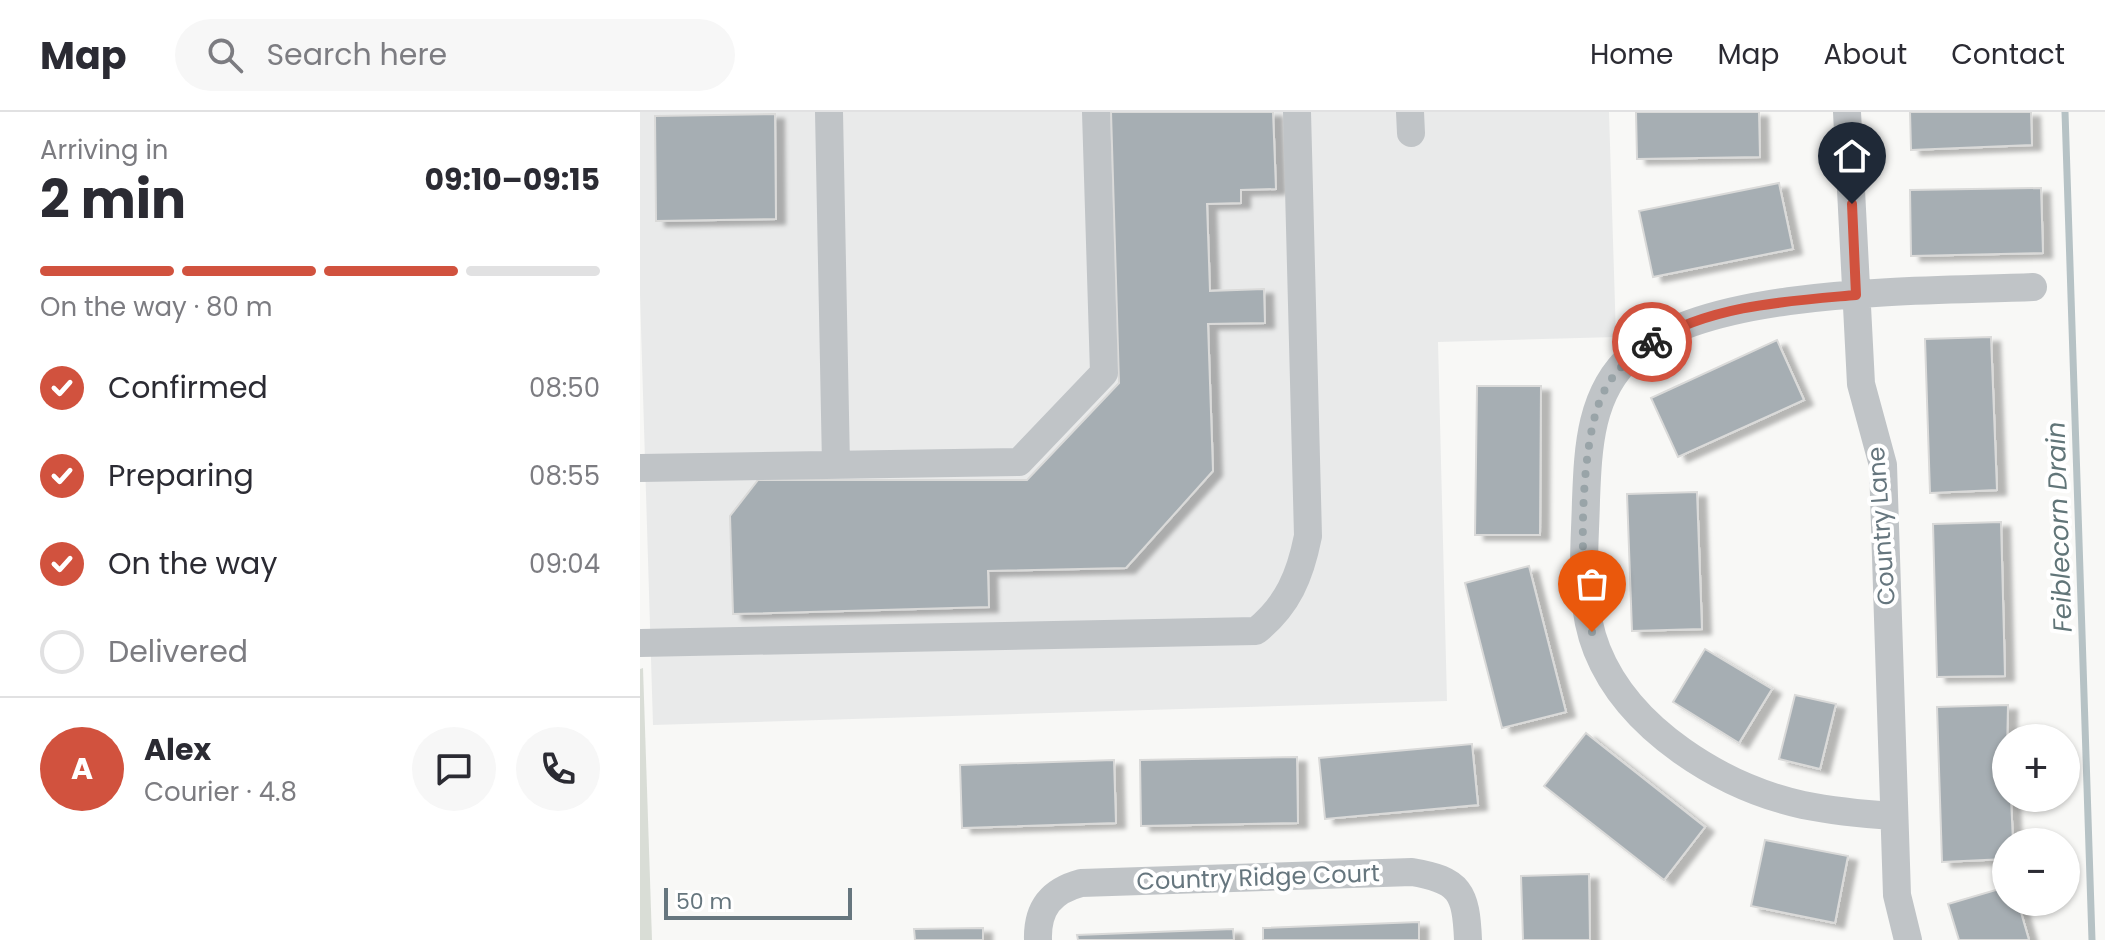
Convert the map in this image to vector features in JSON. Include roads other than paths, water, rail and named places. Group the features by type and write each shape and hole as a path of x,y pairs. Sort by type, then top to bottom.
{"street":[{"path":"829,112 836,465"},
{"path":"640,468 1019,462 1104,373 1096,112"},
{"path":"640,643 1256,631 1273,617 1292,591 1301,571 1308,536 1297,112"},
{"name":"Country Lane","path":"1847,112 1861,384 1883,465 1897,895 1908,940"},
{"path":"1893,816 1801,804 1764,793 1684,751 1652,727 1611,679 1596,649 1584,581 1591,431 1598,404 1613,376 1633,354 1660,337 1724,314 1765,304 1856,295 2033,287"},
{"name":"Country Ridge Court","path":"1038,940 1039,914 1048,900 1062,888 1081,883 1412,872 1452,883 1464,899 1468,940"}],"waterway":[{"name":"Feiblecorn Drain","path":"2065,112 2092,940"}]}
